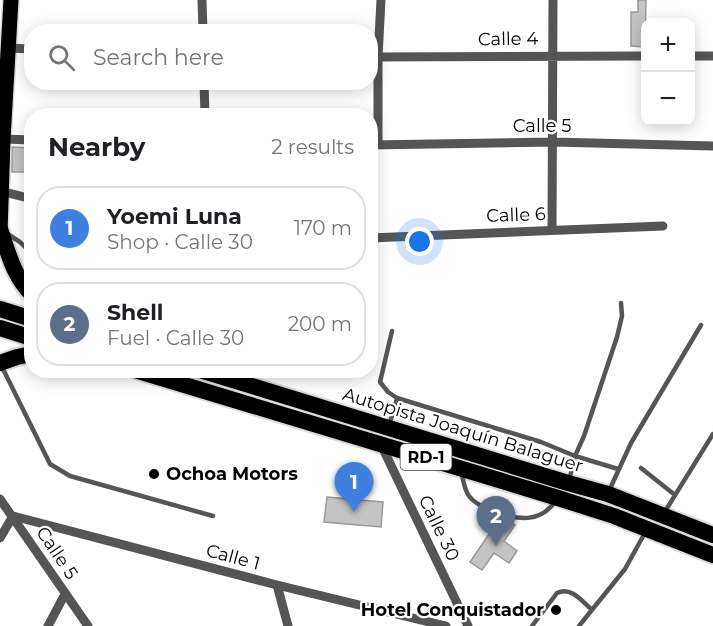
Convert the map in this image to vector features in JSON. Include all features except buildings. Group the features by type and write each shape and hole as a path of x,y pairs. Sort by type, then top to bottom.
{"highway":[{"path":"0,231 24,288"},
{"path":"0,309 24,316"},
{"path":"0,328 24,336"},
{"path":"0,363 24,356"},
{"name":"Autopista Joaquín Balaguer","path":"165,378 608,494 713,534"},
{"name":"Autopista Joaquín Balaguer","path":"222,378 385,436 462,468 558,498 713,555"}],"main road":[{"path":"0,231 11,0"},
{"path":"10,18 20,0"}],"street":[{"path":"202,0 203,24"},
{"path":"378,24 381,0"},
{"path":"552,230 553,0"},
{"path":"7,48 24,49"},
{"name":"Calle 4","path":"378,57 641,56"},
{"path":"695,56 713,56"},
{"path":"204,90 205,108"},
{"path":"374,90 374,108"},
{"path":"3,139 24,140"},
{"name":"Calle 5","path":"378,145 553,142 713,146"},
{"path":"1,191 24,197"},
{"name":"Calle 6","path":"378,238 663,226"},
{"name":"Calle 30","path":"385,436 385,453 468,626"},
{"name":"Calle 5","path":"0,499 88,626"},
{"path":"0,538 13,516"},
{"name":"Calle 1","path":"13,516 277,585 446,626"},
{"path":"277,585 288,626"},
{"path":"48,626 65,594"}],"lane":[{"path":"0,231 24,246"},
{"path":"568,483 575,456 585,436 617,337 622,316 621,303"},
{"path":"608,494 631,443 701,325"},
{"path":"392,331 380,382 397,398 540,442 618,470"},
{"path":"0,363 50,464 70,476 213,516"},
{"path":"385,436 397,398"},
{"path":"662,515 713,434"},
{"path":"462,468 464,484 470,497 485,508 505,516 523,519 541,515 551,509 558,498"},
{"path":"641,468 675,495"},
{"path":"579,626 625,569 647,529"},
{"path":"532,626 557,593 563,590 570,591 592,610"}],"place":[{"name":"Ochoa Motors","path":"154,474"},
{"name":"Yoemi Luna","path":"354,512"},
{"name":"Shell","path":"496,546"},
{"name":"Hotel Conquistador","path":"556,610"}]}
